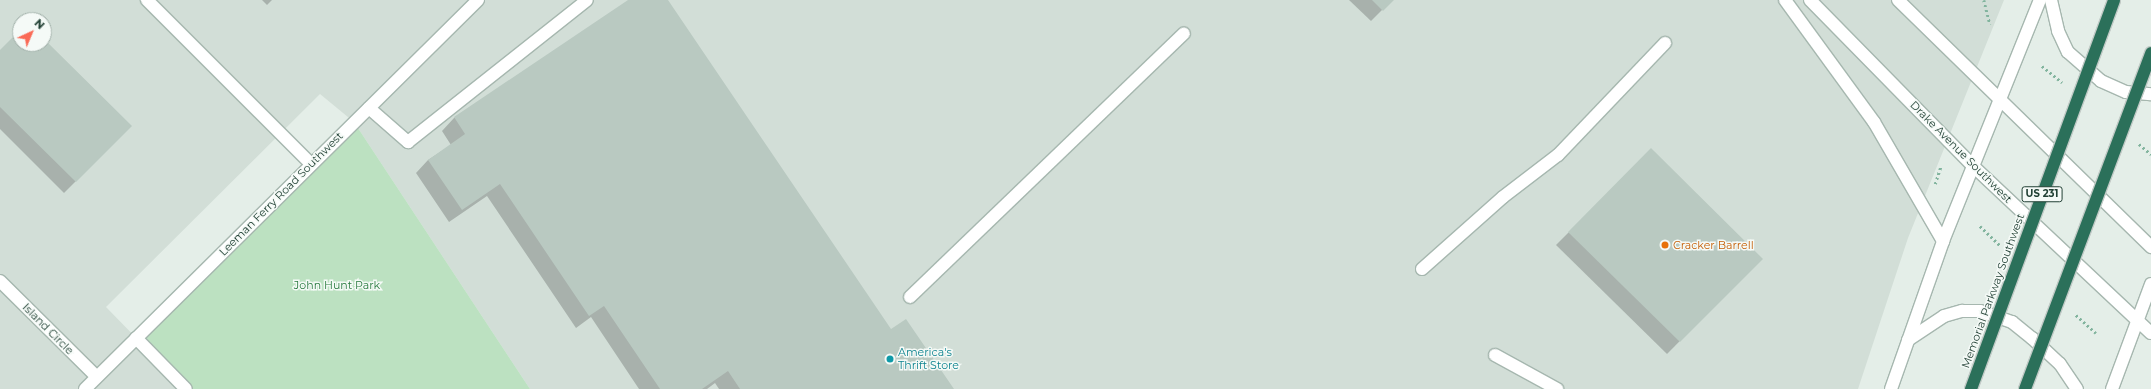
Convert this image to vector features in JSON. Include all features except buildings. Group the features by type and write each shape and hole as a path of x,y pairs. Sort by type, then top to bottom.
{"highway":[{"name":"Memorial Parkway Southwest","path":"1971,389 2114,0"},
{"path":"2025,389 2151,53"}],"street":[{"path":"147,0 311,164"},
{"name":"Leeman Ferry Road Southwest","path":"85,389 478,0"},
{"path":"369,108 408,142 587,0"},
{"path":"1785,0 1874,122 1943,241"},
{"name":"Drake Avenue Southwest","path":"1810,0 1973,166 2136,318 2151,334"},
{"path":"1898,0 2151,247"},
{"path":"1892,389 1943,241 2040,0"},
{"path":"2051,0 2058,32 2068,52 2101,80 2126,92 2151,94"},
{"path":"910,297 1184,32"},
{"path":"1422,269 1503,197 1558,155 1665,44"},
{"name":"Island Circle","path":"0,281 97,377"},
{"path":"2112,389 2136,318 2151,284"},
{"path":"1908,340 1944,316 1962,311 1980,311 2012,322 2032,338 2060,364 2077,389"},
{"path":"136,338 186,389"},
{"path":"1495,355 1557,389"}],"path":[{"path":"1984,0 1990,24"},
{"path":"1933,189 1942,164"},
{"path":"1980,226 2003,248"},
{"path":"2073,311 2096,333"}],"shaded area":[{"path":"0,0 2004,0 1908,238 1858,389 530,389 354,122 320,94 106,307 186,389 0,389"}],"green space":[{"name":"John Hunt Park","path":"354,122 530,389 186,389 136,338"}],"place":[{"name":"Cracker Barrell","path":"1665,245"},
{"name":"America's Thrift Store","path":"890,359"}]}
